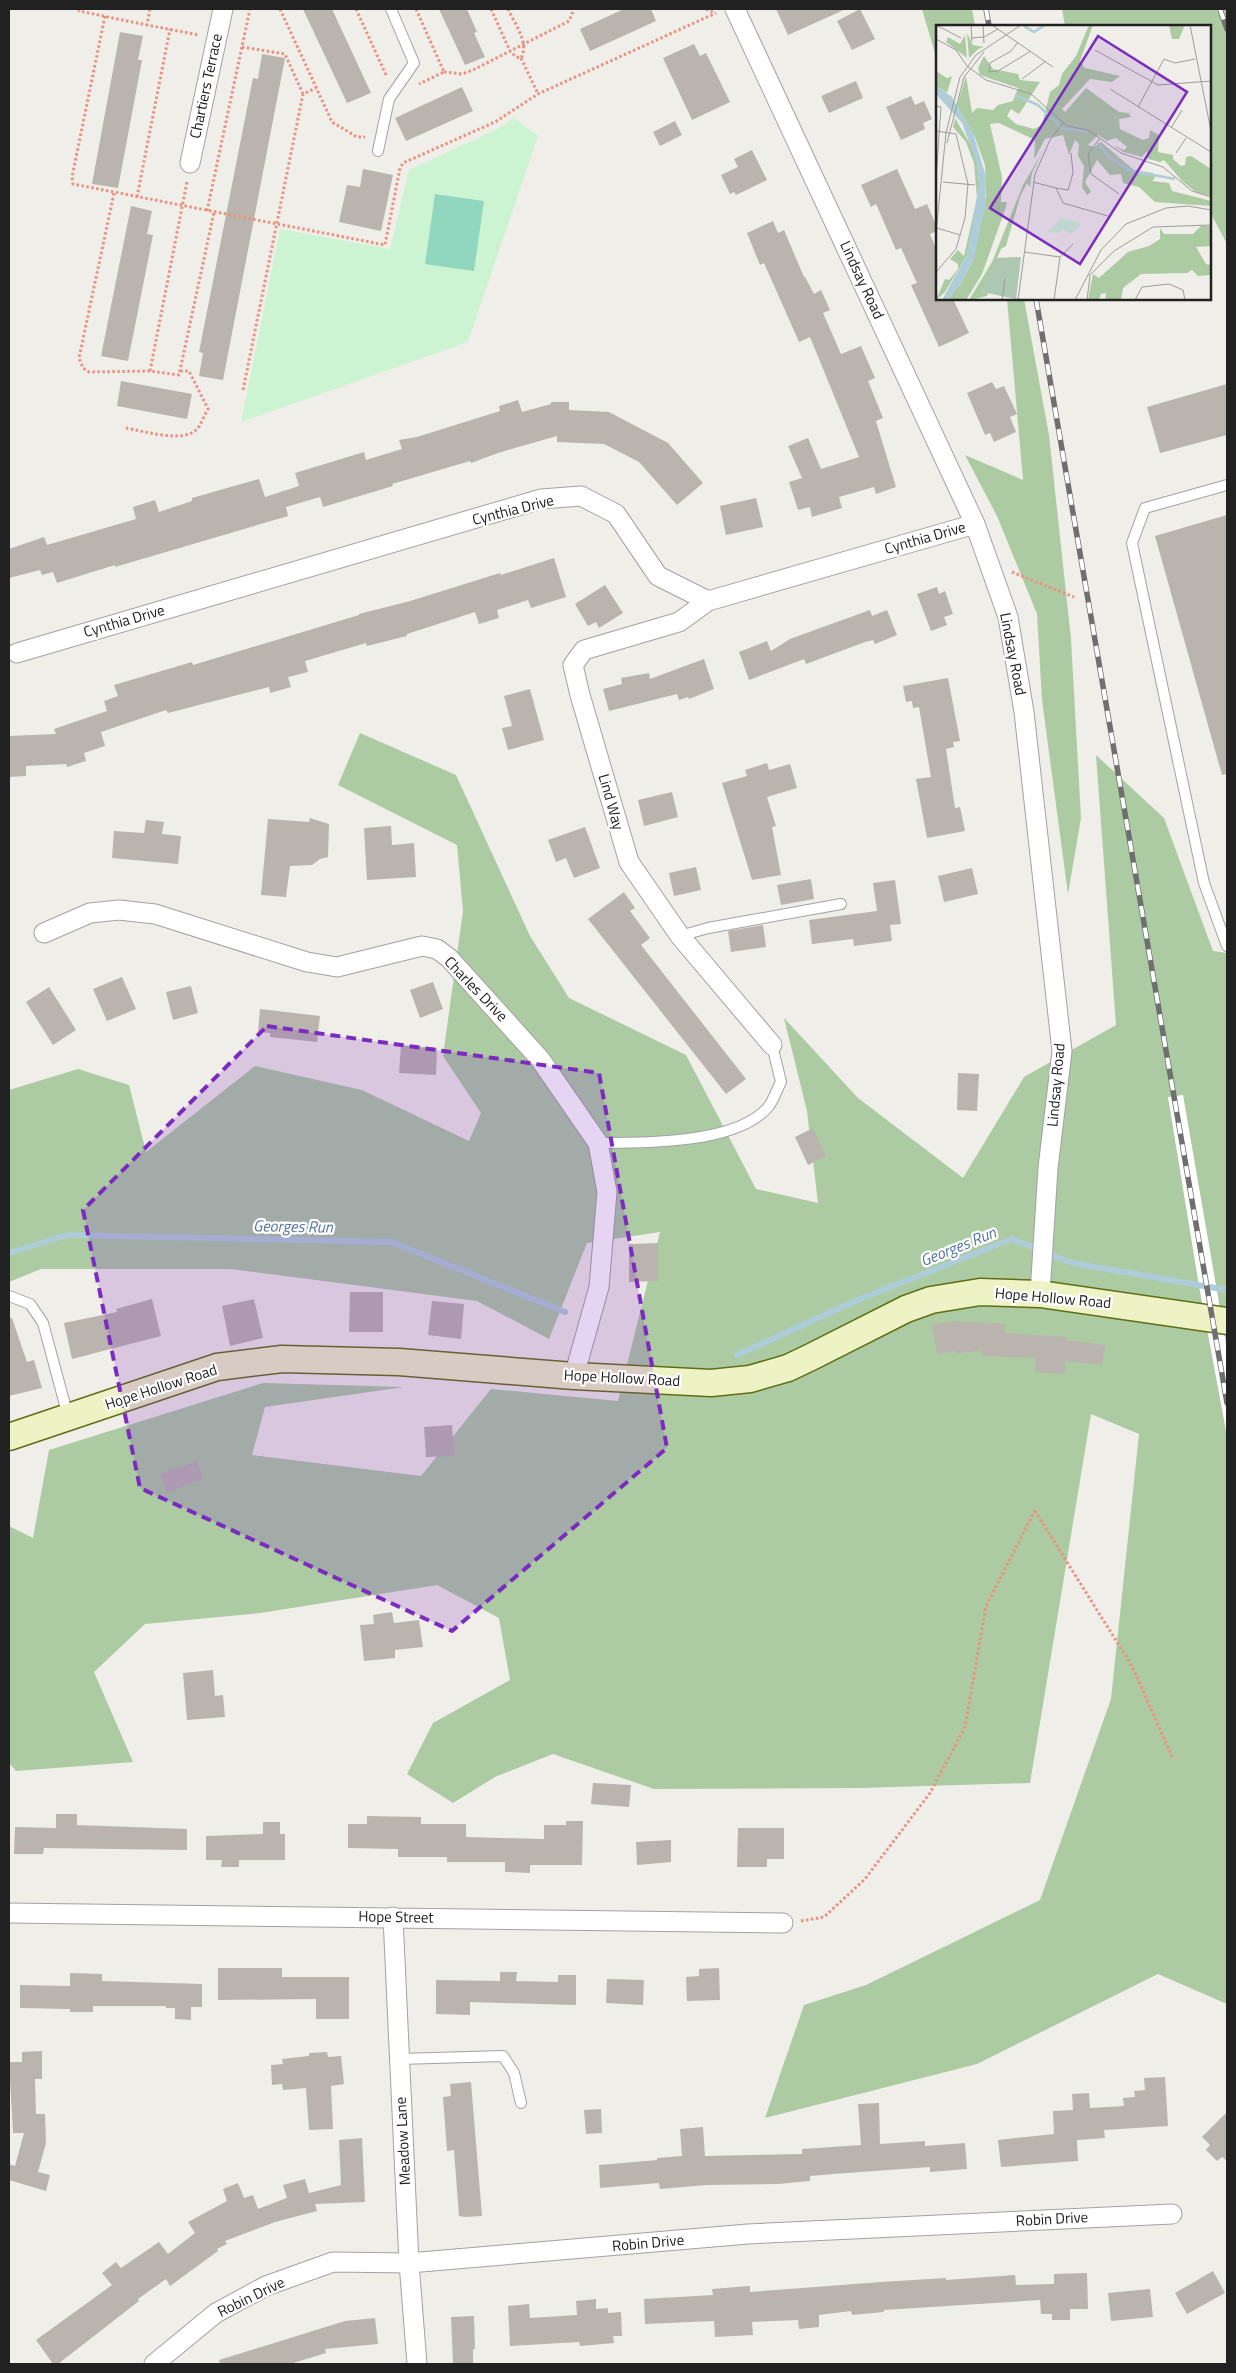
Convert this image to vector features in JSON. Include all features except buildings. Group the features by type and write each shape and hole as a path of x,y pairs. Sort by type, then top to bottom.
{"main road":[{"name":"Hope Hollow Road","path":"9,1437 217,1367 282,1359 399,1362 574,1376 711,1383 750,1379 788,1368 906,1309 932,1300 1041,1282 1227,1321"}],"street":[{"name":"Chartiers Terrace","path":"190,162 223,9"},
{"name":"Lindsay Road","path":"728,10 975,524 1008,617 1022,703 1062,1051 1048,1168 1041,1282"},
{"name":"Cynthia Drive","path":"17,653 541,499 582,496 616,514 658,576 708,601 975,524"},
{"name":"Lind Way","path":"708,601 679,622 584,650 573,665 629,862 680,936 772,1045"},
{"name":"Charles Drive","path":"44,933 90,913 119,910 155,914 307,962 337,967 422,946 436,950 449,958 540,1059 598,1143 607,1192 599,1287 574,1376"},
{"name":"Hope Street","path":"9,1913 783,1923"},
{"name":"Meadow Lane","path":"393,1917 409,2263 417,2364"},
{"name":"Robin Drive","path":"154,2364 216,2313 266,2286 334,2262 409,2263 748,2234 1172,2214"}],"lane":[{"path":"378,151 389,100 414,63 391,9"},
{"path":"1227,485 1145,508 1132,543 1204,883 1227,946"},
{"path":"680,936 708,928 841,904"},
{"path":"598,1143 654,1142 732,1131 769,1106 781,1082 772,1045"},
{"path":"9,1296 30,1304 43,1323 68,1418"},
{"path":"399,2059 503,2056 514,2073 521,2103"}],"path":[{"path":"79,9 216,39"},
{"path":"147,25 150,9"},
{"path":"207,211 250,9"},
{"path":"280,9 332,122 357,137 381,138"},
{"path":"356,9 394,92"},
{"path":"491,9 510,51 516,57 521,58 538,94"},
{"path":"508,9 524,44 525,51 521,58"},
{"path":"444,72 462,74 510,51 569,21 574,9"},
{"path":"709,9 716,13"},
{"path":"105,16 72,177 73,184 385,245 400,168 403,163 495,122 538,94 716,13 728,10"},
{"path":"137,197 170,29"},
{"path":"242,47 285,54 303,94 243,390"},
{"path":"303,94 316,88"},
{"path":"150,370 190,162"},
{"path":"114,193 79,358 83,368 90,372 150,370 180,376 214,212"},
{"path":"126,428 173,436 187,434 196,430 208,409 188,372 180,371"},
{"path":"1012,572 1074,597"},
{"path":"783,1923 824,1917 865,1879 930,1794 965,1727 986,1606 1035,1510 1132,1666 1173,1759"}],"highlighted area":[{"path":"267,1026 599,1073 667,1448 452,1631 140,1488 83,1210"}],"green space":[{"path":"922,9 972,9 975,25 936,25 936,57"},
{"path":"1062,9 1227,9 1227,244 1211,214 1211,25 1065,25"},
{"path":"514,118 538,136 468,342 241,422 280,229 390,249 409,170 497,129"},
{"path":"435,194 484,201 474,271 425,264"},
{"path":"1007,300 1024,300 1049,435 1071,639 1081,818 1068,894 1042,700 1037,614 997,516 965,455 1023,480"},
{"path":"360,733 456,775 530,936 569,998 686,1055 756,1189 818,1203 807,1111 784,1018 858,1098 963,1178 1024,1077 1116,1025 1096,755 1164,818 1213,951 1227,953 1227,2004 1158,1974 977,2064 765,2118 804,2005 866,1985 1040,1900 1111,1699 1139,1434 1091,1414 1030,1783 860,1788 654,1789 553,1754 495,1777 453,1803 407,1774 433,1723 510,1680 499,1618 437,1585 260,1613 145,1624 94,1672 133,1762 16,1771 9,1763 9,1526 33,1538 49,1450 263,1383 404,1387 265,1407 252,1455 421,1476 491,1389 618,1401 660,1232 587,1243 549,1339 477,1301 230,1269 41,1269 9,1282 9,1090 78,1069 129,1085 146,1152 255,1066 362,1090 469,1141 481,1113 443,1056 463,911 457,845 338,785"}],"pier":[{"path":"1183,1095 1227,1349 1227,1436 1199,1286 1168,1097"}],"waterway":[{"name":"Georges Run","path":"9,1253 67,1235 392,1242 565,1312"},
{"name":"Georges Run","path":"737,1355 860,1299 1012,1239 1072,1263 1227,1290"}],"railway":[{"path":"986,9 989,25"},
{"path":"1220,9 1227,29"},
{"path":"1036,300 1227,1403"}]}
